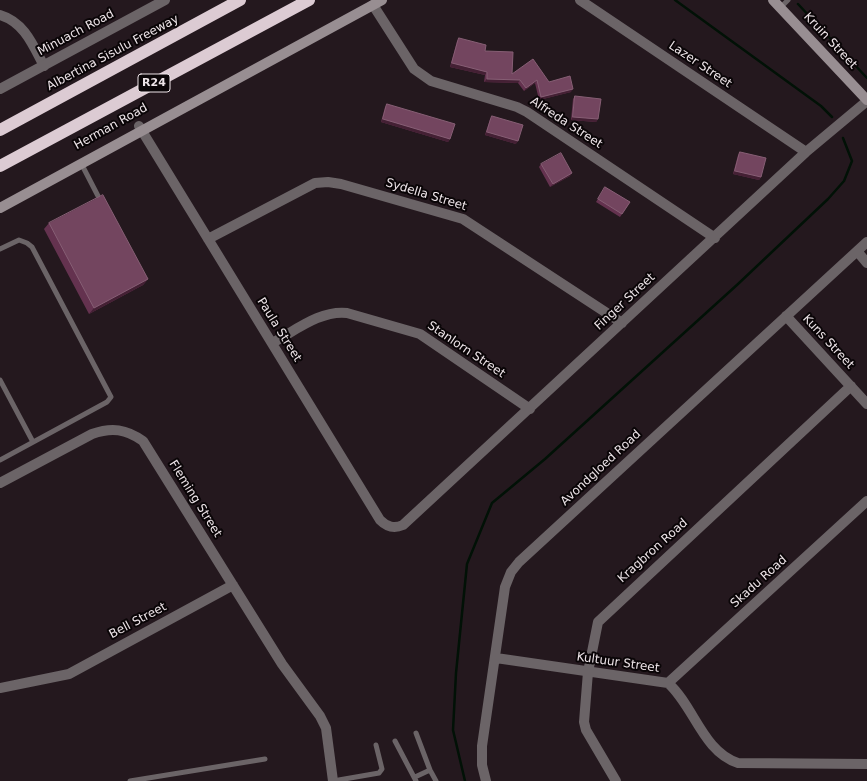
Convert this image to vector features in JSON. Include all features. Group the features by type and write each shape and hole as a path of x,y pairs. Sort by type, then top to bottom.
{"highway":[{"name":"Albertina Sisulu Freeway","path":"0,130 240,0"},
{"name":"R24","path":"0,166 309,0"}],"main road":[{"name":"Kruin Street","path":"773,0 784,4 867,100"},
{"name":"Herman Road","path":"57,177 68,165 141,128 226,80 246,73 378,2"},
{"name":"Herman Road","path":"0,208 82,165 141,128"}],"street":[{"name":"Minuach Road","path":"0,90 165,0"},
{"name":"Lazer Street","path":"580,0 806,152"},
{"name":"Alfreda Street","path":"378,2 414,69 421,75 431,81 517,107 527,112 715,238"},
{"path":"0,15 10,19 23,29 44,66"},
{"name":"Finger Street","path":"403,525 715,238 806,152 867,100"},
{"name":"Paula Street","path":"141,128 380,520 390,527 403,525"},
{"name":"Sydella Street","path":"208,239 315,183 328,182 341,184 463,219 622,322"},
{"name":"Avondgloed Road","path":"486,781 482,765 482,746 496,658 505,587 511,572 519,562 867,242"},
{"path":"857,251 867,263"},
{"name":"Stanlorn Street","path":"272,343 322,315 335,312 347,313 420,334 530,409"},
{"name":"Kuns Street","path":"786,316 867,404"},
{"name":"Kragbron Road","path":"616,781 584,726 583,717 588,672 596,627 600,618 851,386"},
{"name":"Fleming Street","path":"0,483 92,434 111,429 128,432 148,446 282,664 311,706 320,716 326,728 333,781"},
{"name":"Skadu Road","path":"668,683 867,501"},
{"name":"Bell Street","path":"0,688 69,674 233,585"},
{"name":"Kultuur Street","path":"496,658 668,683 677,692 715,749 732,762 738,764 867,764"}],"lane":[{"path":"82,165 98,196"},
{"path":"0,249 19,240 32,247 111,396 111,399 107,402 0,460"},
{"path":"0,380 33,442"},
{"path":"416,733 430,770 436,781"},
{"path":"396,741 415,779 430,770"},
{"path":"333,781 379,773 382,769 382,764 376,745"},
{"path":"130,781 265,759"}],"building":[{"path":"459,38 486,45 485,51 513,52 512,74 533,59 549,82 570,76 573,89 541,97 537,80 526,88 520,80 487,79 487,72 452,63"},
{"path":"575,96 601,99 598,119 573,117"},
{"path":"387,104 455,124 450,139 383,119"},
{"path":"492,116 523,125 518,141 487,132"},
{"path":"740,152 766,158 761,177 735,171"},
{"path":"561,153 572,173 553,184 541,164"},
{"path":"605,187 630,202 622,214 598,199"},
{"path":"103,195 148,279 94,308 49,223"}],"waterway":[{"path":"675,0 821,106 832,117"},
{"path":"798,4 867,78"},
{"path":"465,781 453,730 456,673 467,564 492,503 545,459 738,284 828,199 844,181 852,161 843,138"}]}
